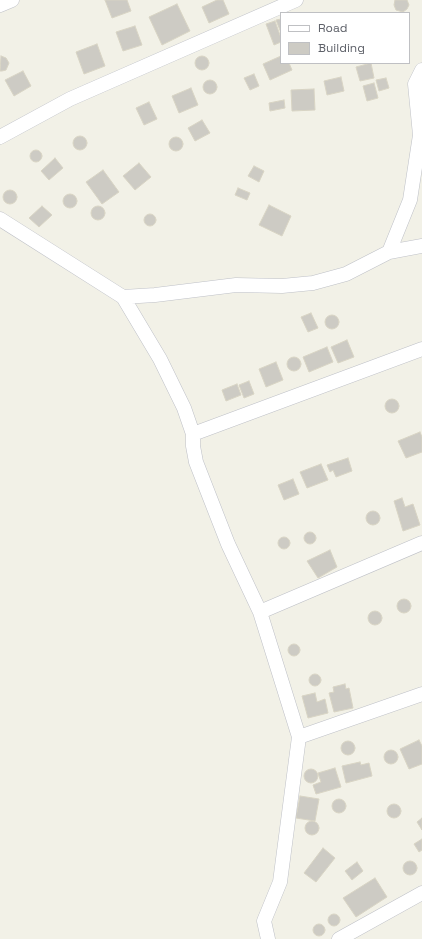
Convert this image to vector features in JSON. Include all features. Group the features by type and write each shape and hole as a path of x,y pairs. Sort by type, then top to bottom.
{"street":[{"path":"0,5 12,0"},
{"path":"0,137 70,99 296,0"},
{"path":"389,252 410,200 421,135 414,84 422,70"},
{"path":"0,219 122,297 160,358 184,408 193,434 193,446 196,462 228,544 260,612 299,737 280,882 264,920 268,939"},
{"path":"122,297 155,295 236,285 282,286 313,283 346,274 389,252 422,246"},
{"path":"193,434 422,349"},
{"path":"260,612 422,542"},
{"path":"299,737 422,694"},
{"path":"339,939 422,893"}],"building":[{"path":"105,0 127,0 131,11 112,18"},
{"path":"217,0 223,0 229,14 209,23 202,7"},
{"path":"395,0 407,0 409,5 407,9 403,12 396,10 394,5"},
{"path":"177,4 190,31 162,45 149,17"},
{"path":"280,19 280,30 276,20"},
{"path":"275,21 280,35 280,42 274,45 266,24"},
{"path":"135,26 142,45 123,51 116,32"},
{"path":"97,44 105,66 84,74 76,52"},
{"path":"1,56 6,58 9,63 6,70 0,71"},
{"path":"199,56 205,56 209,60 209,66 205,70 199,70 195,66 195,60"},
{"path":"280,56 280,64 289,64 292,70 270,80 263,64"},
{"path":"371,64 374,78 360,81 356,67"},
{"path":"23,71 31,86 14,96 5,80"},
{"path":"254,74 259,86 250,90 244,78"},
{"path":"341,77 344,91 327,95 324,81"},
{"path":"386,78 389,88 379,91 376,80"},
{"path":"207,80 213,80 217,84 217,90 213,94 207,94 203,90 203,84"},
{"path":"374,83 378,98 367,101 363,86"},
{"path":"191,88 198,105 179,113 172,96"},
{"path":"314,89 315,110 292,111 291,90"},
{"path":"284,100 285,108 270,111 269,103"},
{"path":"149,102 157,119 144,125 136,108"},
{"path":"202,120 210,133 195,141 188,128"},
{"path":"77,136 83,136 87,140 87,146 83,150 77,150 73,146 73,140"},
{"path":"173,137 179,137 183,141 183,147 179,151 173,151 169,147 169,141"},
{"path":"36,150 40,152 42,156 40,160 36,162 32,160 30,156 32,152"},
{"path":"55,158 63,168 49,180 41,171"},
{"path":"139,163 151,177 135,190 123,176"},
{"path":"254,166 264,171 259,182 248,176"},
{"path":"103,170 119,192 102,204 86,182"},
{"path":"238,188 250,193 247,200 235,195"},
{"path":"7,190 13,190 17,194 17,200 13,204 7,204 3,200 3,194"},
{"path":"67,194 73,194 77,198 77,204 73,208 67,208 63,204 63,198"},
{"path":"269,205 291,216 282,236 259,225"},
{"path":"42,206 52,215 39,227 29,218"},
{"path":"95,206 101,206 105,210 105,216 101,220 95,220 91,216 91,210"},
{"path":"150,214 154,216 156,220 154,224 150,226 146,224 144,220 146,216"},
{"path":"311,313 318,328 308,332 301,317"},
{"path":"329,315 335,315 339,319 339,325 335,329 329,329 325,325 325,319"},
{"path":"347,340 354,357 338,363 331,347"},
{"path":"327,347 333,362 309,372 303,357"},
{"path":"291,357 297,357 301,361 301,367 297,371 291,371 287,367 287,361"},
{"path":"276,362 283,380 266,387 259,369"},
{"path":"249,381 254,394 244,398 239,385"},
{"path":"237,384 241,395 226,401 222,390"},
{"path":"389,399 395,399 399,403 399,409 395,413 389,413 385,409 385,403"},
{"path":"420,432 422,437 422,452 406,458 398,441"},
{"path":"348,458 352,471 336,477 333,470 330,472 327,465"},
{"path":"321,464 328,480 307,488 300,472"},
{"path":"293,479 299,494 284,500 278,485"},
{"path":"402,498 405,507 413,504 420,525 403,531 394,501"},
{"path":"370,511 376,511 380,515 380,521 376,525 370,525 366,521 366,515"},
{"path":"310,532 314,534 316,538 314,542 310,544 306,542 304,538 306,534"},
{"path":"284,537 288,539 290,543 288,547 284,549 280,547 278,543 280,539"},
{"path":"330,550 337,567 318,578 307,561"},
{"path":"401,599 407,599 411,603 411,609 407,613 401,613 397,609 397,603"},
{"path":"375,611 380,613 382,618 380,623 375,625 370,623 368,618 370,613"},
{"path":"294,644 298,646 300,650 298,654 294,656 290,654 288,650 290,646"},
{"path":"315,674 319,676 321,680 319,684 315,686 311,684 309,680 311,676"},
{"path":"345,684 346,689 349,688 353,708 334,712 329,693 334,692 333,687"},
{"path":"315,693 317,702 325,699 328,713 308,718 302,696"},
{"path":"419,740 422,746 422,764 409,769 400,749"},
{"path":"348,741 353,743 355,748 353,753 348,755 343,753 341,748 343,743"},
{"path":"391,750 396,752 398,757 396,762 391,764 386,762 384,757 386,752"},
{"path":"360,762 361,765 369,763 372,776 346,783 342,766"},
{"path":"335,768 341,787 316,794 313,785 321,782 318,773"},
{"path":"311,769 316,771 318,776 316,781 311,783 306,781 304,776 306,771"},
{"path":"300,796 319,799 315,821 296,818"},
{"path":"339,799 344,801 346,806 344,811 339,813 334,811 332,806 334,801"},
{"path":"394,804 399,806 401,811 399,816 394,818 389,816 387,811 389,806"},
{"path":"422,818 422,830 417,822"},
{"path":"312,821 317,823 319,828 317,833 312,835 307,833 305,828 307,823"},
{"path":"422,839 422,850 419,852 414,844"},
{"path":"323,848 335,858 316,882 304,873"},
{"path":"410,861 415,863 417,868 415,873 410,875 405,873 403,868 405,863"},
{"path":"357,862 363,871 352,880 345,871"},
{"path":"375,878 387,897 356,917 343,898"},
{"path":"334,914 338,916 340,920 338,924 334,926 330,924 328,920 330,916"},
{"path":"321,924 324,925 324,935 317,936 314,935 313,928 314,925"}]}
